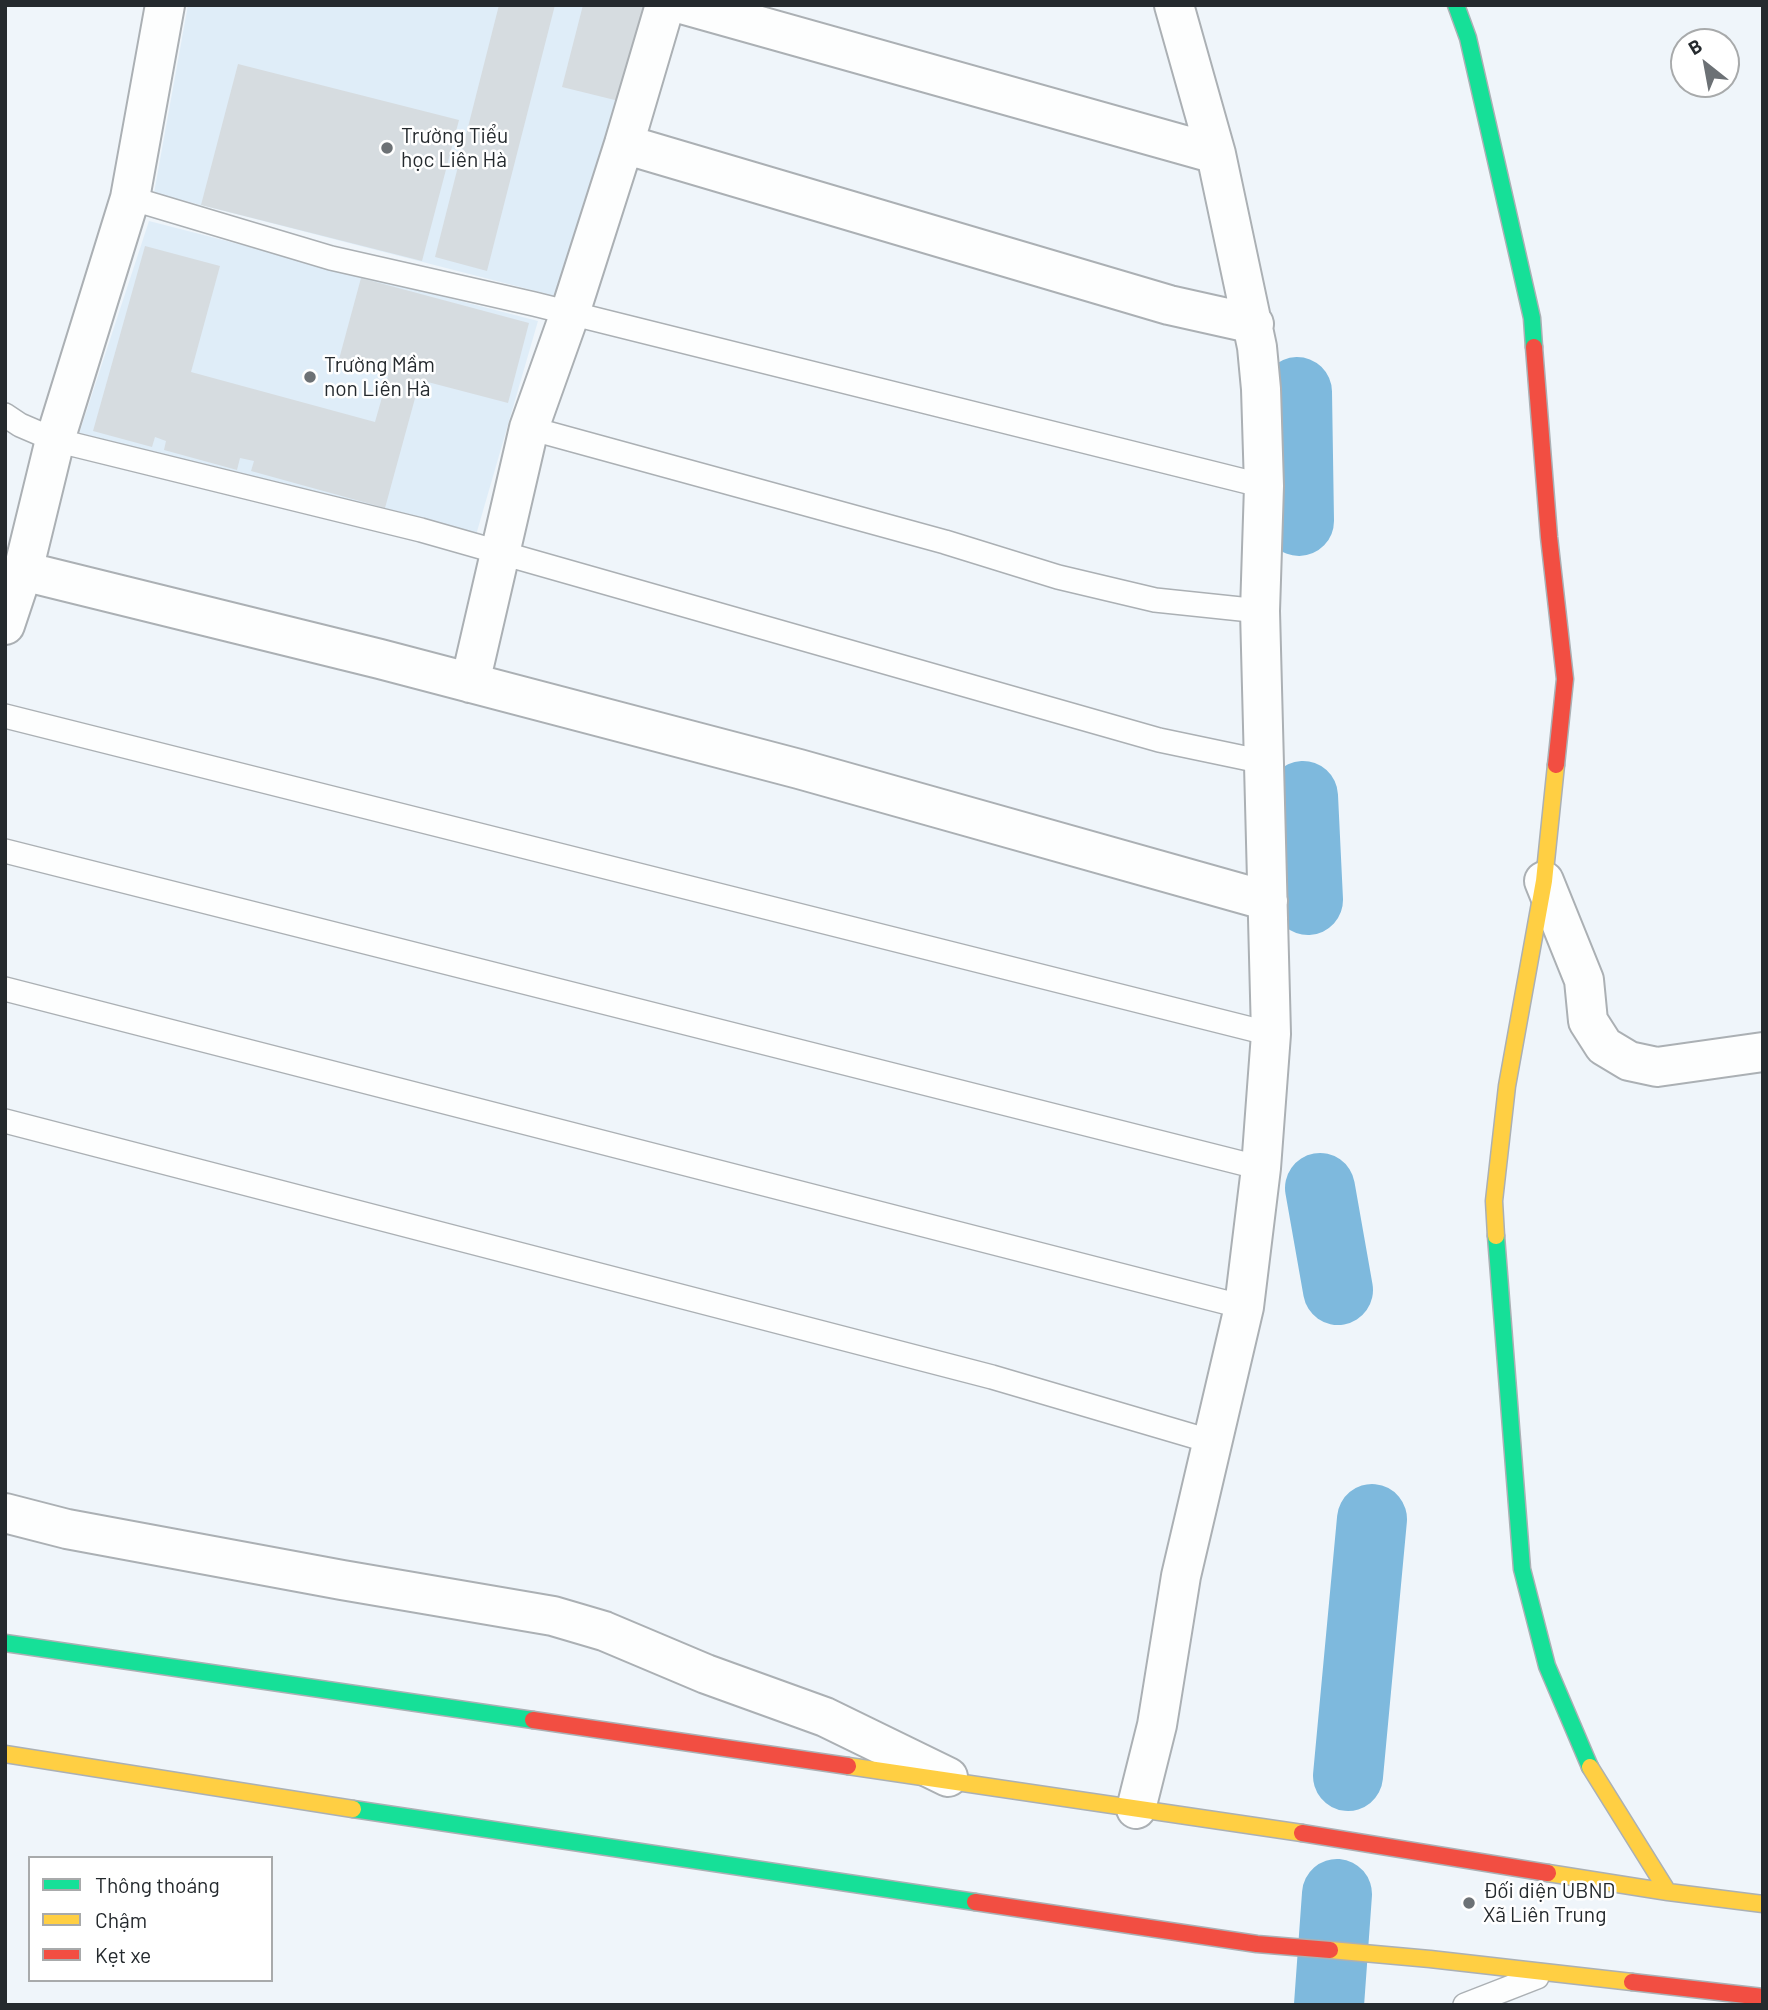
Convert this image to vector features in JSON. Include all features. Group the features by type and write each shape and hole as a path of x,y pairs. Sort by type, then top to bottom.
{"street":[{"path":"5,625 23,571 55,440 130,198 165,5"},
{"path":"470,683 529,428 570,313 665,5"},
{"path":"685,5 1216,154"},
{"path":"1136,1808 1157,1725 1181,1576 1244,1307 1261,1168 1271,1034 1260,611 1264,486 1261,390 1254,324 1216,154 1174,5"},
{"path":"1456,5 1468,38 1532,318 1549,537 1565,679 1544,881 1507,1086 1494,1202 1522,1569 1547,1666 1587,1763 1668,1892"},
{"path":"624,144 1169,305 1254,324"},
{"path":"23,571 799,769 1268,901"},
{"path":"1544,881 1584,980 1588,1021 1604,1046 1629,1061 1657,1067 1763,1052"},
{"path":"5,1513 67,1529 566,1620 604,1631 706,1674 825,1717 961,1783"},
{"path":"6,1643 1236,1822 1668,1892 1763,1904"},
{"path":"5,1754 452,1825 1257,1944 1430,1959 1763,1997"}],"lane":[{"path":"130,198 331,258 570,313 1264,486"},
{"path":"5,415 20,425 55,440 421,530 1159,740 1264,762"},
{"path":"529,428 945,542 1058,577 1155,600 1260,611"},
{"path":"5,716 1271,1034"},
{"path":"5,851 1261,1168"},
{"path":"5,989 1244,1307"},
{"path":"5,1121 992,1377 1213,1442"},
{"path":"1465,2005 1546,1973"}],"shaded area":[{"name":"Trường Tiểu học Liên Hà","path":"188,5 656,5 559,297 154,193"},
{"name":"Trường Mầm non Liên Hà","path":"149,221 538,321 476,535 79,434"}],"building":[{"path":"499,5 555,5 487,271 435,257"},
{"path":"583,5 652,5 627,103 562,87"},
{"path":"238,64 459,120 422,261 201,205"},
{"path":"145,246 220,266 191,372 375,422 388,376 338,363 361,278 529,323 508,403 420,380 385,508 251,471 254,461 240,458 237,470 164,450 166,441 155,437 152,447 93,431"}],"waterway":[{"path":"1297,392 1299,521"},
{"path":"1303,796 1308,900"},
{"path":"1320,1188 1338,1290"},
{"path":"1348,1776 1372,1519"},
{"path":"1329,2005 1337,1894"}],"traffic: fast":[{"path":"1456,5 1468,38 1532,318 1534,347"},
{"path":"1496,1236 1522,1569 1547,1666 1590,1767"},
{"path":"5,1643 533,1720"},
{"path":"353,1809 975,1902"}],"traffic: slow":[{"path":"1496,1236 1494,1201 1507,1086 1544,881 1556,765"},
{"path":"5,1754 353,1809"},
{"path":"848,1766 1302,1833"},
{"path":"1590,1767 1668,1892"},
{"path":"1548,1873 1763,1904"},
{"path":"1330,1950 1632,1982"}],"traffic: jam":[{"path":"1534,347 1549,537 1565,679 1556,765"},
{"path":"533,1720 848,1766"},
{"path":"1302,1833 1548,1873"},
{"path":"975,1902 1257,1944 1330,1950"},
{"path":"1632,1982 1763,1997"}],"place":[{"name":"Trường Tiểu học Liên Hà","path":"387,148"},
{"name":"Trường Mầm non Liên Hà","path":"310,377"},
{"name":"Đối diện UBND Xã Liên Trung","path":"1469,1903"}]}
